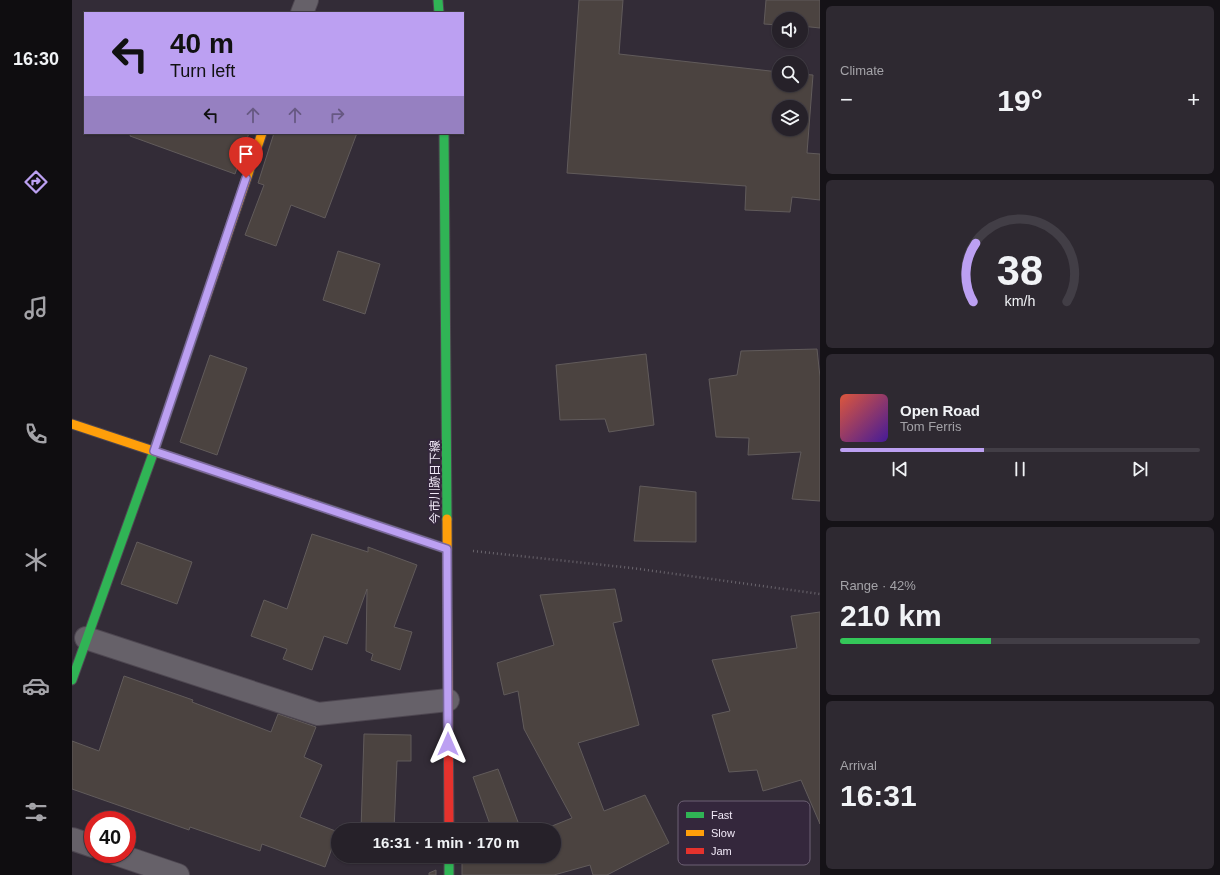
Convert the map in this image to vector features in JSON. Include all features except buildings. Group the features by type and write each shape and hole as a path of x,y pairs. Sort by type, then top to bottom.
{"street":[{"path":"302,12 307,0"},
{"path":"438,0 439,12"},
{"path":"72,680 154,451 262,134"},
{"name":"今市川跡日下線","path":"444,134 449,823"},
{"path":"72,424 447,549"},
{"path":"86,638 318,714 448,700"},
{"path":"72,839 84,843"},
{"path":"136,861 178,875"},
{"path":"449,863 449,875"}],"path":[{"path":"447,549 632,568 820,594"}],"traffic: fast":[{"path":"438,0 439,12"},
{"path":"444,134 447,519"},
{"path":"72,680 154,451 200,315"},
{"path":"316,505 447,549"},
{"path":"449,863 449,875"}],"traffic: slow":[{"path":"200,315 262,134"},
{"path":"72,424 316,505"},
{"path":"447,519 448,694"}],"traffic: jam":[{"path":"448,694 449,823"}],"route":[{"path":"246,178 154,451 447,549 448,744"}]}
